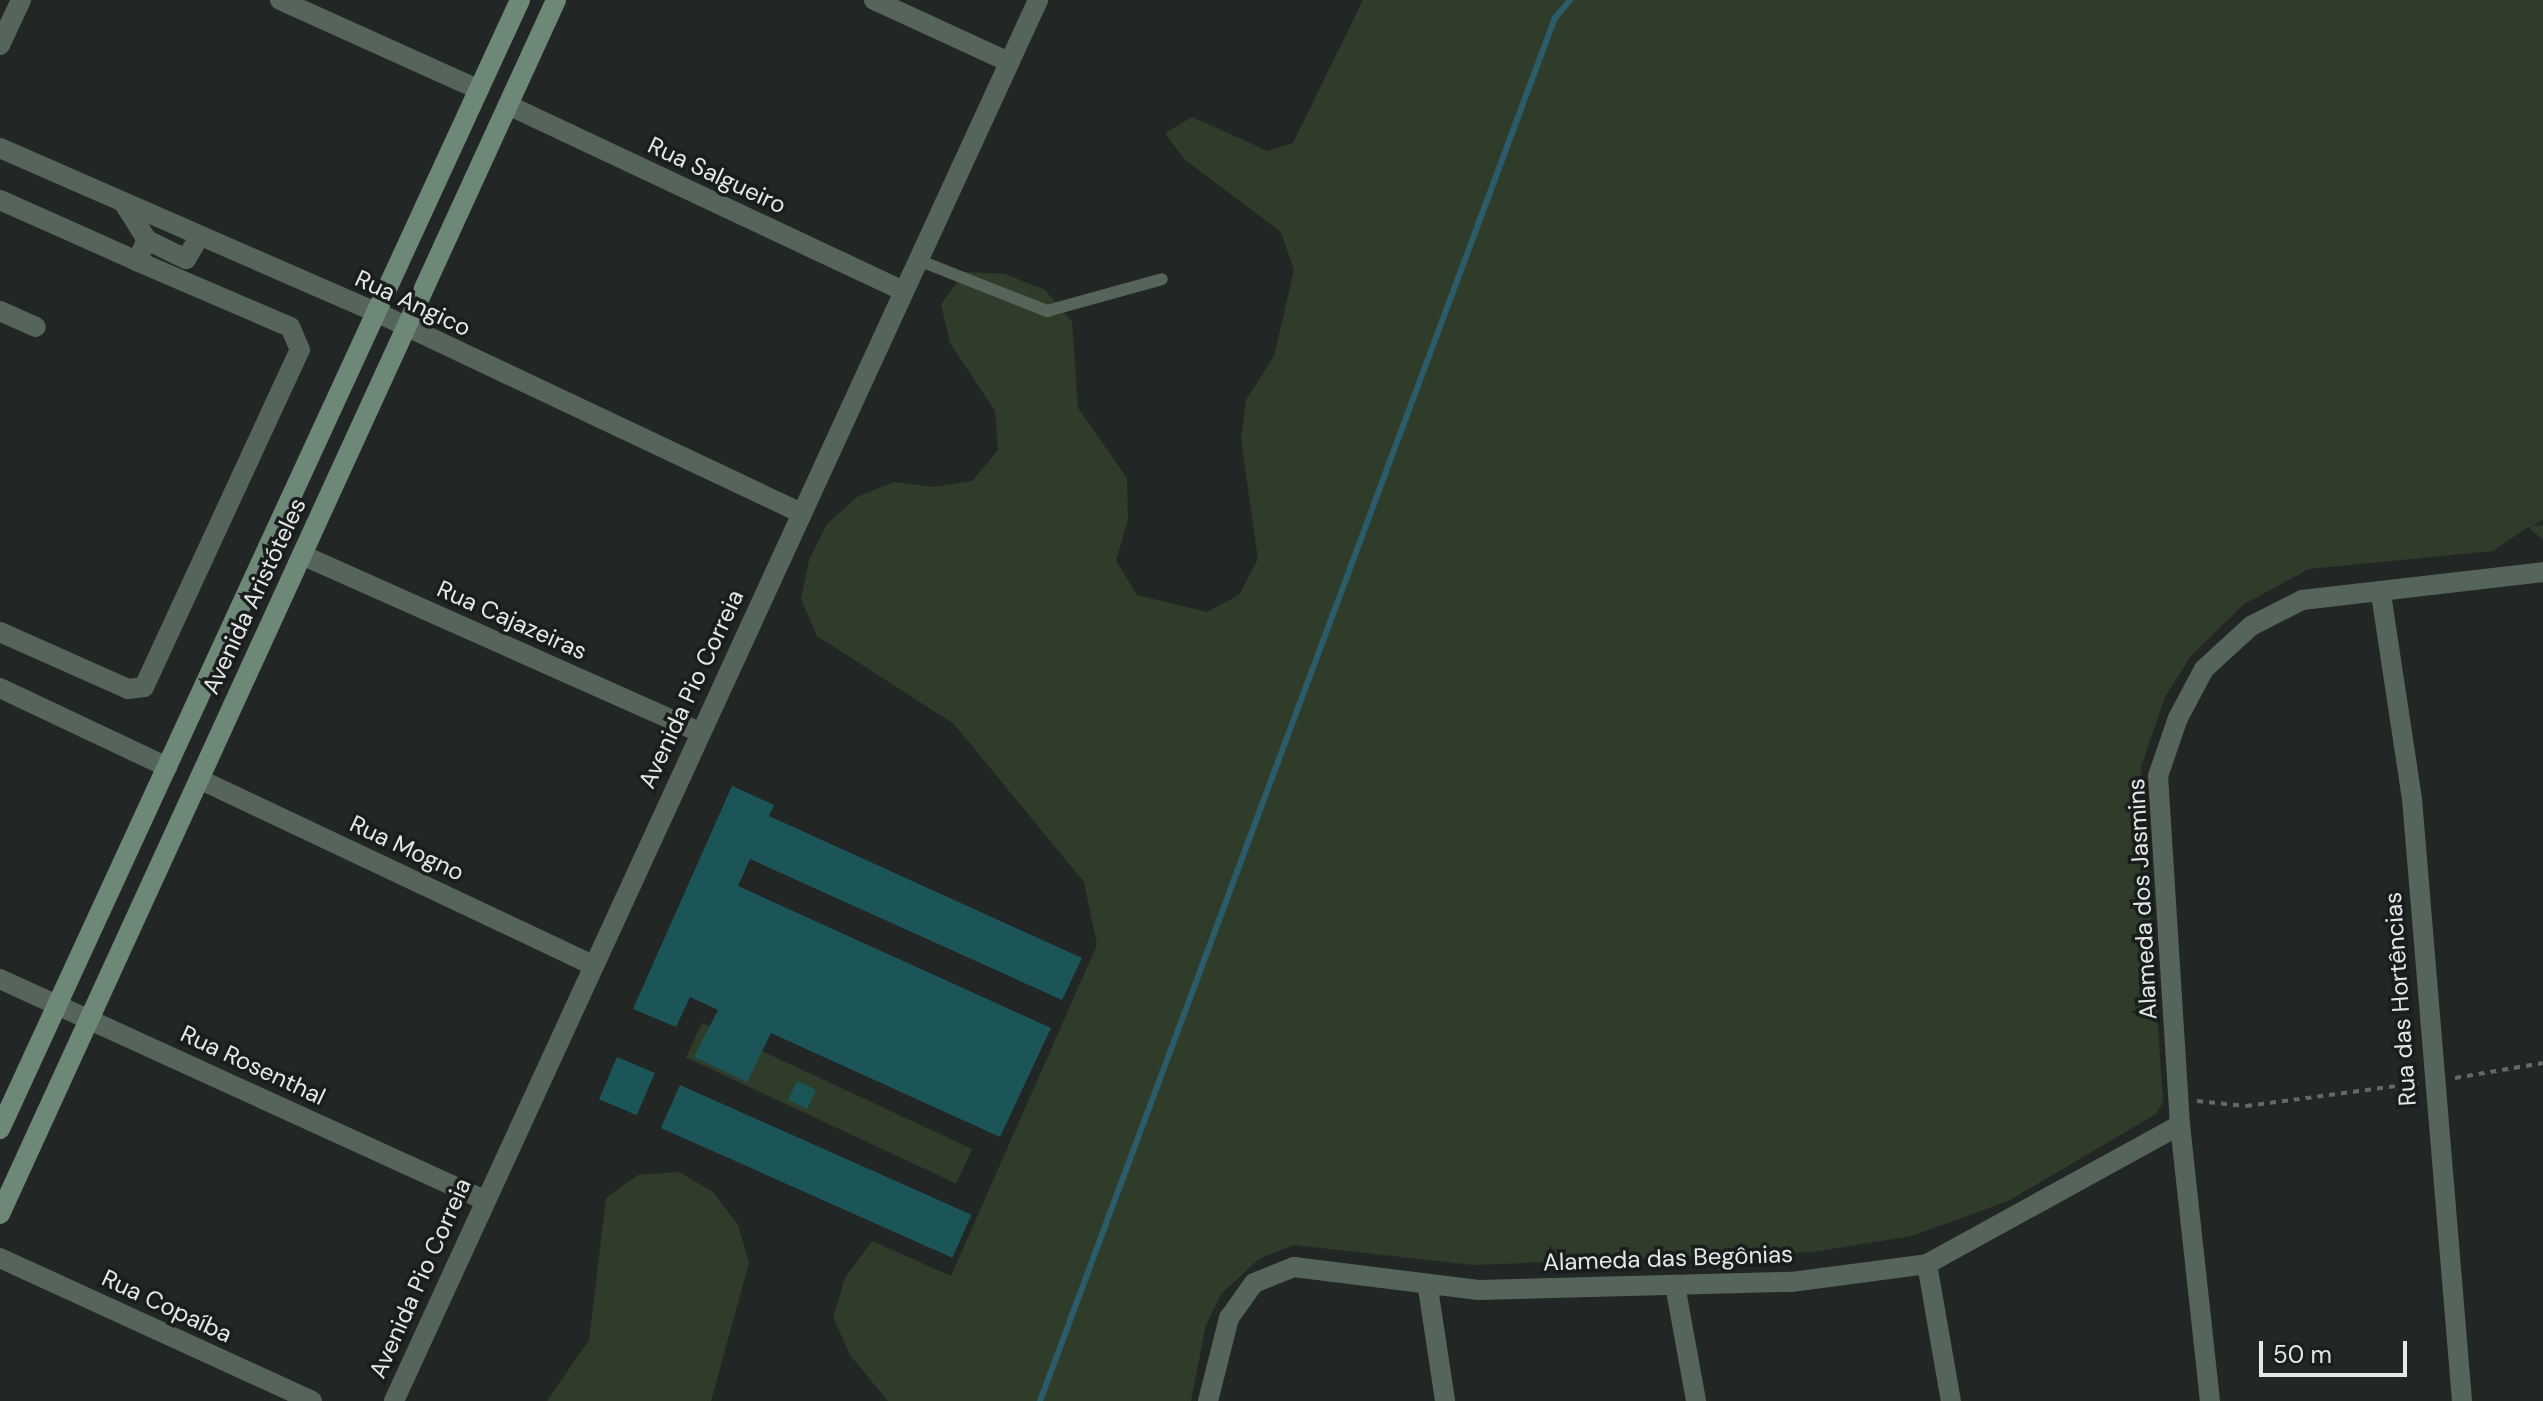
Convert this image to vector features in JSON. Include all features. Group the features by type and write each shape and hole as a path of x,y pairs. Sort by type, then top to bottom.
{"street":[{"path":"0,45 21,0"},
{"path":"280,0 479,90"},
{"name":"Avenida Aristóteles","path":"0,1129 520,0"},
{"name":"Avenida Aristóteles","path":"0,1214 556,0"},
{"path":"874,0 1009,62"},
{"name":"Avenida Pio Correia","path":"394,1401 1038,0"},
{"name":"Rua Salgueiro","path":"508,105 903,291"},
{"name":"Rua Angico","path":"0,148 376,312 801,513"},
{"path":"0,200 137,261 182,268"},
{"path":"0,632 128,689 144,687 301,342 290,327 182,268 147,240 123,202"},
{"path":"182,268 200,236"},
{"path":"137,261 147,240"},
{"path":"0,311 36,327"},
{"name":"Rua Cajazeiras","path":"302,555 700,732"},
{"name":"Alameda dos Jasmins","path":"2210,1401 2180,1125 2158,776 2178,718 2204,669 2251,626 2302,600 2381,594 2543,572"},
{"name":"Rua das Hortências","path":"2381,594 2412,799 2431,1082 2462,1401"},
{"path":"0,688 167,767"},
{"name":"Rua Mogno","path":"199,779 592,965"},
{"name":"Rua Rosenthal","path":"0,979 57,1006 90,1017 484,1200"},
{"name":"Alameda das Begônias","path":"1208,1401 1229,1318 1254,1283 1294,1267 1428,1288 1791,1282 1927,1264 2180,1125"},
{"name":"Rua Copaíba","path":"0,1258 312,1401"},
{"path":"1927,1264 1951,1401"},
{"path":"1675,1285 1696,1401"},
{"path":"1428,1288 1445,1401"}],"lane":[{"path":"918,260 1047,311 1162,279"}],"path":[{"path":"2179,1099 2246,1106 2431,1082 2543,1063"}],"green space":[{"path":"1363,0 2543,0 2543,520 2532,526 2543,525 2543,540 2528,527 2493,551 2309,569 2244,604 2191,656 2165,697 2141,767 2163,1102 2156,1114 2008,1201 1912,1236 1813,1252 1473,1265 1294,1245 1259,1259 1221,1294 1206,1325 1191,1401 888,1401 850,1355 833,1317 845,1278 872,1241 951,1276 1097,945 1084,882 954,724 817,636 801,599 809,560 827,524 857,497 894,482 934,487 972,481 998,450 995,411 950,343 941,304 965,272 1005,274 1045,290 1072,322 1078,408 1127,478 1128,519 1116,561 1137,595 1207,612 1239,595 1258,559 1241,439 1246,400 1274,356 1294,270 1281,232 1184,159 1165,133 1192,117 1268,151 1293,143"},
{"path":"702,1023 972,1149 956,1183 686,1057"},
{"path":"679,1172 713,1192 738,1225 749,1263 711,1401 547,1401 589,1340 606,1198 638,1175"}],"building":[{"path":"732,786 774,805 769,816 1082,958 1062,1000 750,859 738,886 1051,1028 1000,1137 771,1033 747,1082 694,1057 718,1010 690,997 676,1027 633,1009"},
{"path":"617,1057 655,1073 637,1115 599,1099"},
{"path":"797,1081 816,1090 807,1109 788,1100"},
{"path":"680,1085 971,1215 952,1258 661,1128"}],"waterway":[{"path":"1040,1401 1555,18 1570,0"}]}
